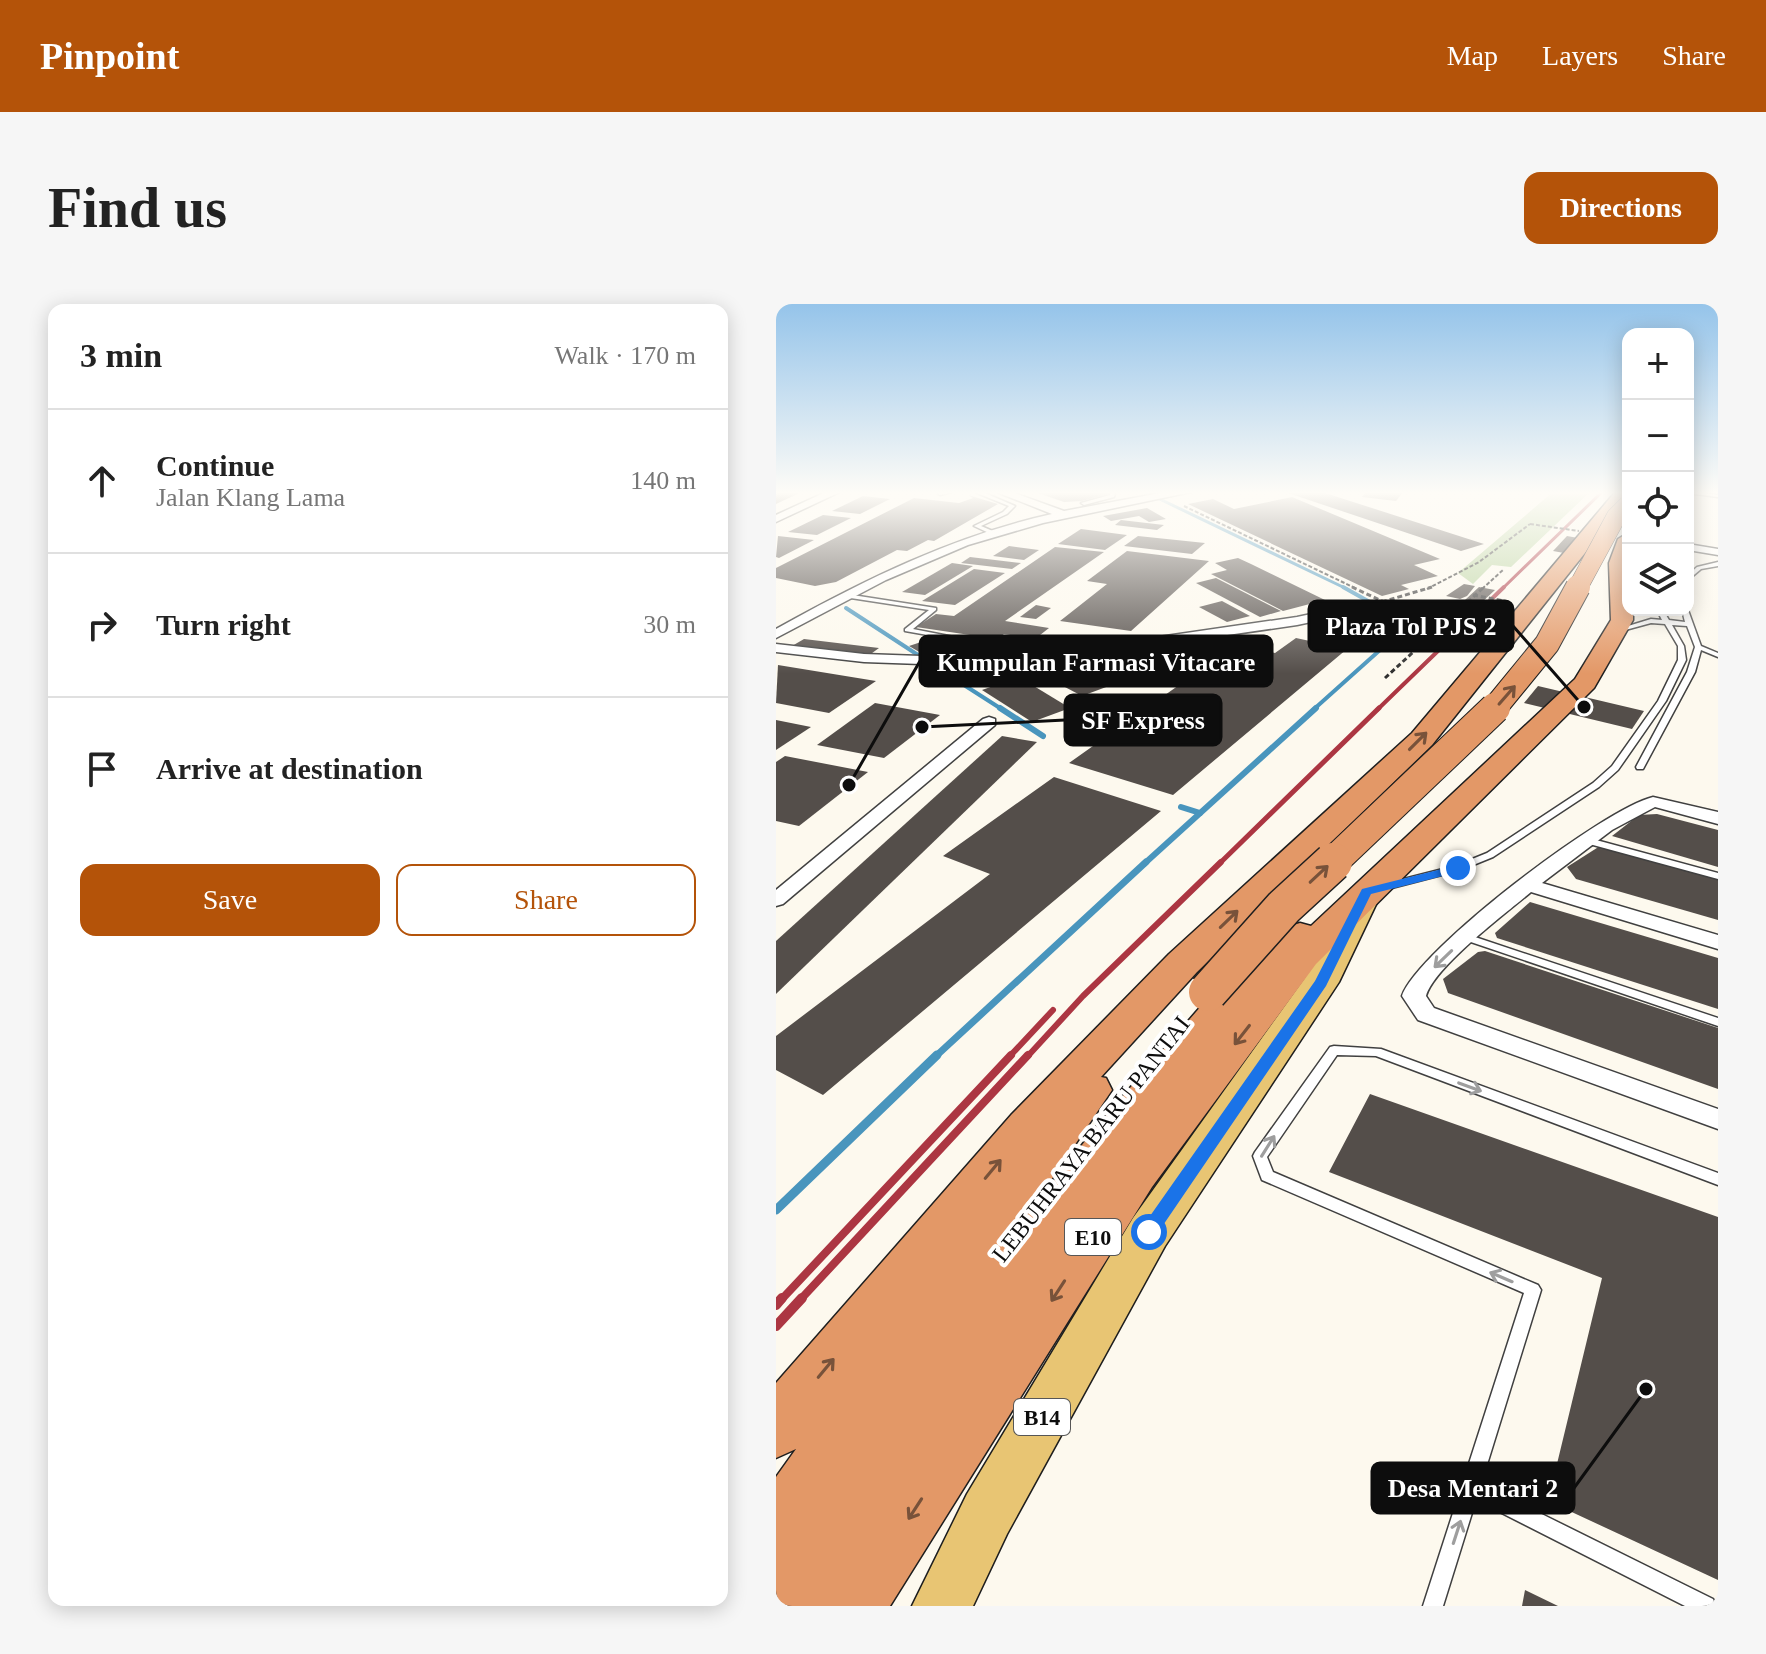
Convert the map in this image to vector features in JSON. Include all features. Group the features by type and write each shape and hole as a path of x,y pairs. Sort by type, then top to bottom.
{"highway":[{"path":"776,1428 1028,1127 1183,963 1422,739 1575,552"},
{"name":"LEBUHRAYA BARU PANTAI","path":"776,1589 998,1257 1146,1060 1284,907 1477,728 1516,685 1547,644 1597,552"},
{"name":"E10","path":"1622,555 1619,563 1622,578"},
{"name":"E10","path":"851,1606 1135,1173 1303,955 1574,697 1618,630 1622,616"},
{"path":"800,1606 896,1450 1099,1154 1236,989 1281,948 1366,892"},
{"path":"776,1531 947,1286 1183,963"}],"main road":[{"name":"B14","path":"942,1606 987,1514 1149,1232 1321,982 1366,892"}],"street":[{"path":"776,634 876,579 945,552"},
{"path":"776,648 864,658 1007,663 1297,621 1358,608"},
{"path":"776,613 807,617"},
{"path":"776,900 989,722"},
{"path":"1718,818 1653,802 1636,807 1585,840 1466,937 1418,983 1414,996 1426,1014 1718,1119"},
{"path":"1528,885 1718,942"}],"lane":[{"path":"1694,573 1699,568 1718,564"},
{"path":"846,596 932,608 934,611 907,630 956,638"},
{"path":"1366,892 1458,868 1490,855 1596,785 1615,768 1662,701 1679,670 1681,646 1665,616"},
{"path":"1675,616 1688,622"},
{"path":"1640,767 1691,672 1698,647 1686,616"},
{"path":"1618,630 1642,622 1688,622"},
{"path":"1698,647 1718,655"},
{"path":"1585,840 1718,876"},
{"path":"1466,937 1718,1022"},
{"path":"1433,1606 1533,1290 1267,1176 1260,1156 1334,1050 1377,1052 1718,1179"},
{"path":"1470,1488 1706,1606"}],"path":[{"path":"1279,552 1382,602 1468,571 1496,552"},
{"path":"1385,678 1504,569"},
{"path":"1465,602 1473,595 1504,601 1498,609"},
{"path":"1394,600 1402,602"}],"green space":[{"path":"1483,552 1527,552 1511,567 1492,565 1473,584 1458,573"}],"building":[{"path":"776,552 791,552 779,558 776,557"},
{"path":"808,552 894,552 836,582 815,586 776,578 776,568"},
{"path":"1000,552 1036,552 1024,560 993,556"},
{"path":"1048,552 1104,552 1005,621 1049,628 1035,639 1004,634 997,639 916,627 936,614 954,616"},
{"path":"1126,552 1209,561 1131,631 1060,621 1107,584 1087,581"},
{"path":"1289,552 1423,552 1440,559 1414,565 1438,576 1401,585 1409,589 1382,596"},
{"path":"970,557 1021,563 1012,569 961,563"},
{"path":"1238,558 1325,600 1283,611 1211,574 1227,570 1215,563"},
{"path":"952,563 973,566 925,595 902,592"},
{"path":"974,569 1005,573 955,605 922,601"},
{"path":"1216,578 1281,611 1260,617 1196,583"},
{"path":"1464,584 1475,586 1467,596 1460,599 1446,596"},
{"path":"1479,587 1495,590 1468,615 1452,612"},
{"path":"1222,601 1250,616 1227,622 1199,607"},
{"path":"1036,605 1051,608 1036,619 1020,617"},
{"path":"1296,638 1347,649 1173,795 1069,763 1237,644 1275,653"},
{"path":"804,639 879,648 868,656 792,646"},
{"path":"927,640 939,648 921,653 909,646"},
{"path":"1087,661 1125,680 1082,696 1044,676"},
{"path":"778,665 876,681 829,713 776,703"},
{"path":"1019,677 1070,708 1032,722 982,690"},
{"path":"1538,686 1644,711 1632,729 1524,703"},
{"path":"875,703 940,715 884,758 817,745"},
{"path":"776,720 811,727 776,750"},
{"path":"1002,736 1037,742 776,994 776,941"},
{"path":"785,756 868,772 799,826 776,821 776,762"},
{"path":"1054,777 1161,811 823,1095 776,1070 776,1036 990,874 943,856"},
{"path":"1657,814 1718,830 1718,867 1612,836 1639,815"},
{"path":"1600,846 1718,879 1718,920 1576,879 1567,867"},
{"path":"1530,902 1718,958 1718,1009 1497,938 1495,933"},
{"path":"1485,951 1718,1028 1718,1089 1448,993 1443,979 1478,952"},
{"path":"1370,1094 1718,1217 1718,1580 1548,1501 1602,1278 1329,1172"},
{"path":"1525,1590 1558,1606 1522,1606"}],"waterway":[{"path":"1269,552 1344,588"},
{"path":"1313,710 1409,624 1344,588"},
{"path":"846,608 918,655"},
{"path":"939,669 1003,710"},
{"path":"1000,708 1043,736"},
{"path":"1144,864 1316,708"},
{"path":"1181,807 1200,813"},
{"path":"935,1057 1146,862"},
{"path":"776,1210 937,1055"}],"railway":[{"path":"1502,589 1540,552"},
{"path":"1377,710 1504,587"},
{"path":"1219,864 1379,708"},
{"path":"1027,1057 1083,996 1221,862"},
{"path":"1009,1057 1053,1010"},
{"path":"781,1300 1011,1055"},
{"path":"800,1300 1028,1055"},
{"path":"776,1305 782,1298"},
{"path":"776,1326 802,1298"}],"place":[{"name":"Plaza Tol PJS 2","path":"1584,707"},
{"name":"SF Express","path":"922,727"},
{"name":"Kumpulan Farmasi Vitacare","path":"849,785"},
{"name":"Desa Mentari 2","path":"1646,1389"}],"route":[{"path":"1149,1232 1321,982 1366,892 1458,868"}]}
